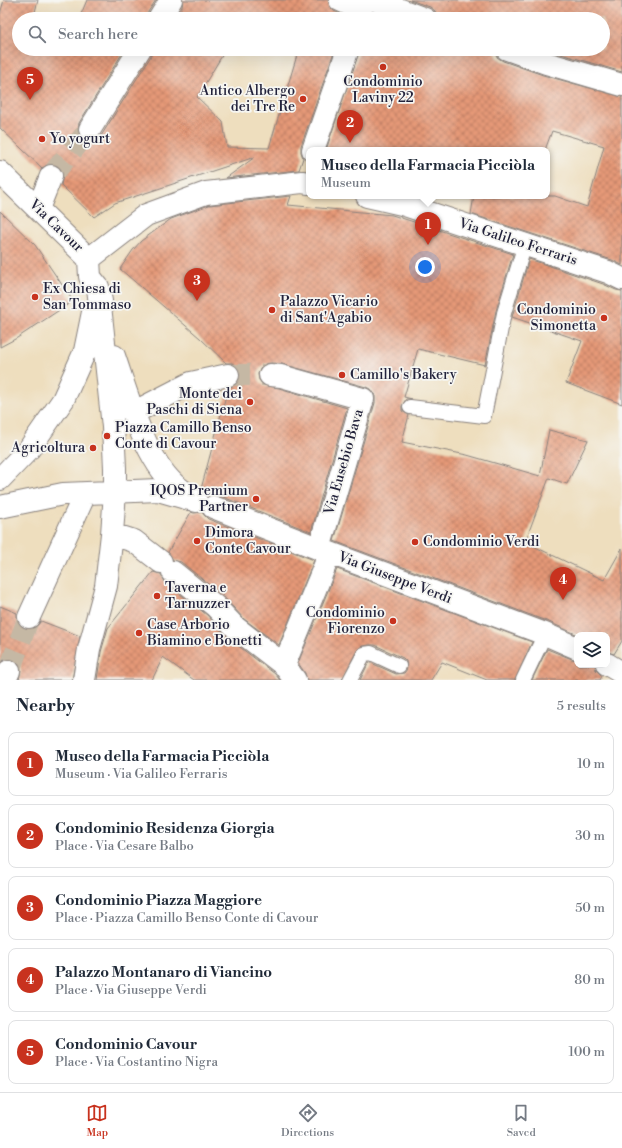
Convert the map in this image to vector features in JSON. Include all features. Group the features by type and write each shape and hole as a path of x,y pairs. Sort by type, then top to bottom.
{"street":[{"path":"163,12 171,0"},
{"path":"340,0 390,12"},
{"path":"90,130 136,56"},
{"path":"314,147 346,56"},
{"path":"526,56 622,85"},
{"name":"Via Cavour","path":"0,172 89,259 90,276 98,287"},
{"path":"38,209 51,176"},
{"path":"89,259 146,215 206,193 306,176"},
{"name":"Via Galileo Ferraris","path":"380,199 402,204 525,244 608,272 622,279"},
{"path":"0,507 63,494 158,490 196,501 174,484 155,459 133,413 113,354 98,287"},
{"path":"0,479 29,449 63,400 86,351 98,287"},
{"path":"84,680 89,649 106,586 115,492 113,427 98,287"},
{"name":"Via Eusebio Bava","path":"270,375 281,376 368,399 289,672"},
{"path":"133,413 191,383 228,376"},
{"path":"28,617 85,494"},
{"name":"Via Giuseppe Verdi","path":"213,507 324,551 545,634 574,647"},
{"path":"112,534 134,541 215,606 236,628 289,672"},
{"path":"610,666 622,673"}],"lane":[{"path":"410,407 484,416 504,313 525,244"},
{"path":"523,680 545,634"},
{"path":"350,680 364,654 371,653 399,666"}],"building":[{"path":"4,0 38,0 35,12 12,12 12,56 121,56 79,123 79,135 83,139 89,141 96,140 101,136 151,56 222,56 197,97 223,122 227,147 269,148 297,56 333,56 301,146 303,158 299,170 226,178 255,157 115,203 94,217 61,185 63,175 60,168 56,165 50,164 42,168 0,128 0,14"},
{"path":"87,0 156,0 148,12 82,12"},
{"path":"183,0 328,0 330,7 336,12 179,12 182,7"},
{"path":"410,0 622,0 622,72 568,56 610,56 610,12 435,12 430,7"},
{"path":"358,56 497,56 503,61 543,75 622,97 622,265 612,260 471,214 474,199 550,199 550,196 555,196 587,207 604,146 552,131 546,147 327,147"},
{"path":"291,196 288,205 392,215 513,254 496,311 485,365 418,349 404,397 412,399 406,399 402,406 402,411 409,415 402,442 467,455 540,476 549,430 588,440 567,484 549,478 525,542 604,580 622,548 622,641 614,654 610,653 610,632 574,632 574,633 549,622 334,541 375,403 375,396 372,390 366,387 282,364 265,364 260,368 258,374 259,380 263,385 279,388 347,408 311,532 218,495 207,496 201,489 228,388 237,384 240,378 240,372 237,366 232,363 226,363 200,338 120,269 141,241 171,219 209,205"},
{"name":"Ex Chiesa di San Tommaso","path":"0,211 35,245 73,301 17,338 0,347"},
{"path":"529,259 622,291 622,404 566,383 582,341 512,317"},
{"path":"191,512 202,512 208,519 314,560 279,645 244,619 223,596 181,562 173,560 168,552"},
{"path":"337,569 532,642 515,680 487,680 442,662 431,680 360,680 369,662 396,674 404,673 407,669 406,661 403,658 375,645 370,645 362,646 357,650 342,680 307,680 305,673 298,663"},
{"path":"153,572 161,574 165,582 207,615 228,638 275,674 280,680 194,680 163,657 152,680 97,680 101,652 108,628"},
{"path":"0,606 17,613 19,624 24,628 30,629 36,627 41,621 80,636 72,680 19,680 21,670 19,663 8,659 0,663"},
{"path":"547,649 574,659 574,668 596,668 602,676 600,680 532,680"}],"tunnel":[{"path":"51,176 90,129"},
{"path":"228,375 270,375"},
{"path":"9,671 29,617"}],"place":[{"name":"Condominio Laviny 22","path":"383,67"},
{"name":"Antico Albergo dei Tre Re","path":"303,99"},
{"name":"Condominio Cavour","path":"30,100"},
{"name":"Yo yogurt","path":"42,139"},
{"name":"Condominio Residenza Giorgia","path":"350,143"},
{"name":"Museo della Farmacia Picciòla","path":"428,245"},
{"name":"Ex Chiesa di San Tommaso","path":"35,297"},
{"name":"Condominio Piazza Maggiore","path":"197,301"},
{"name":"Palazzo Vicario di Sant'Agabio","path":"272,310"},
{"name":"Condominio Simonetta","path":"604,318"},
{"name":"Camillo's Bakery","path":"342,375"},
{"name":"Monte dei Paschi di Siena","path":"250,402"},
{"name":"Piazza Camillo Benso Conte di Cavour","path":"107,436"},
{"name":"Agricoltura","path":"93,448"},
{"name":"IQOS Premium Partner","path":"256,499"},
{"name":"Dimora Conte Cavour","path":"197,541"},
{"name":"Condominio Verdi","path":"415,542"},
{"name":"Taverna e Tarnuzzer","path":"157,596"},
{"name":"Palazzo Montanaro di Viancino","path":"563,600"},
{"name":"Condominio Fiorenzo","path":"393,621"},
{"name":"Case Arborio Biamino e Bonetti","path":"139,633"}]}
